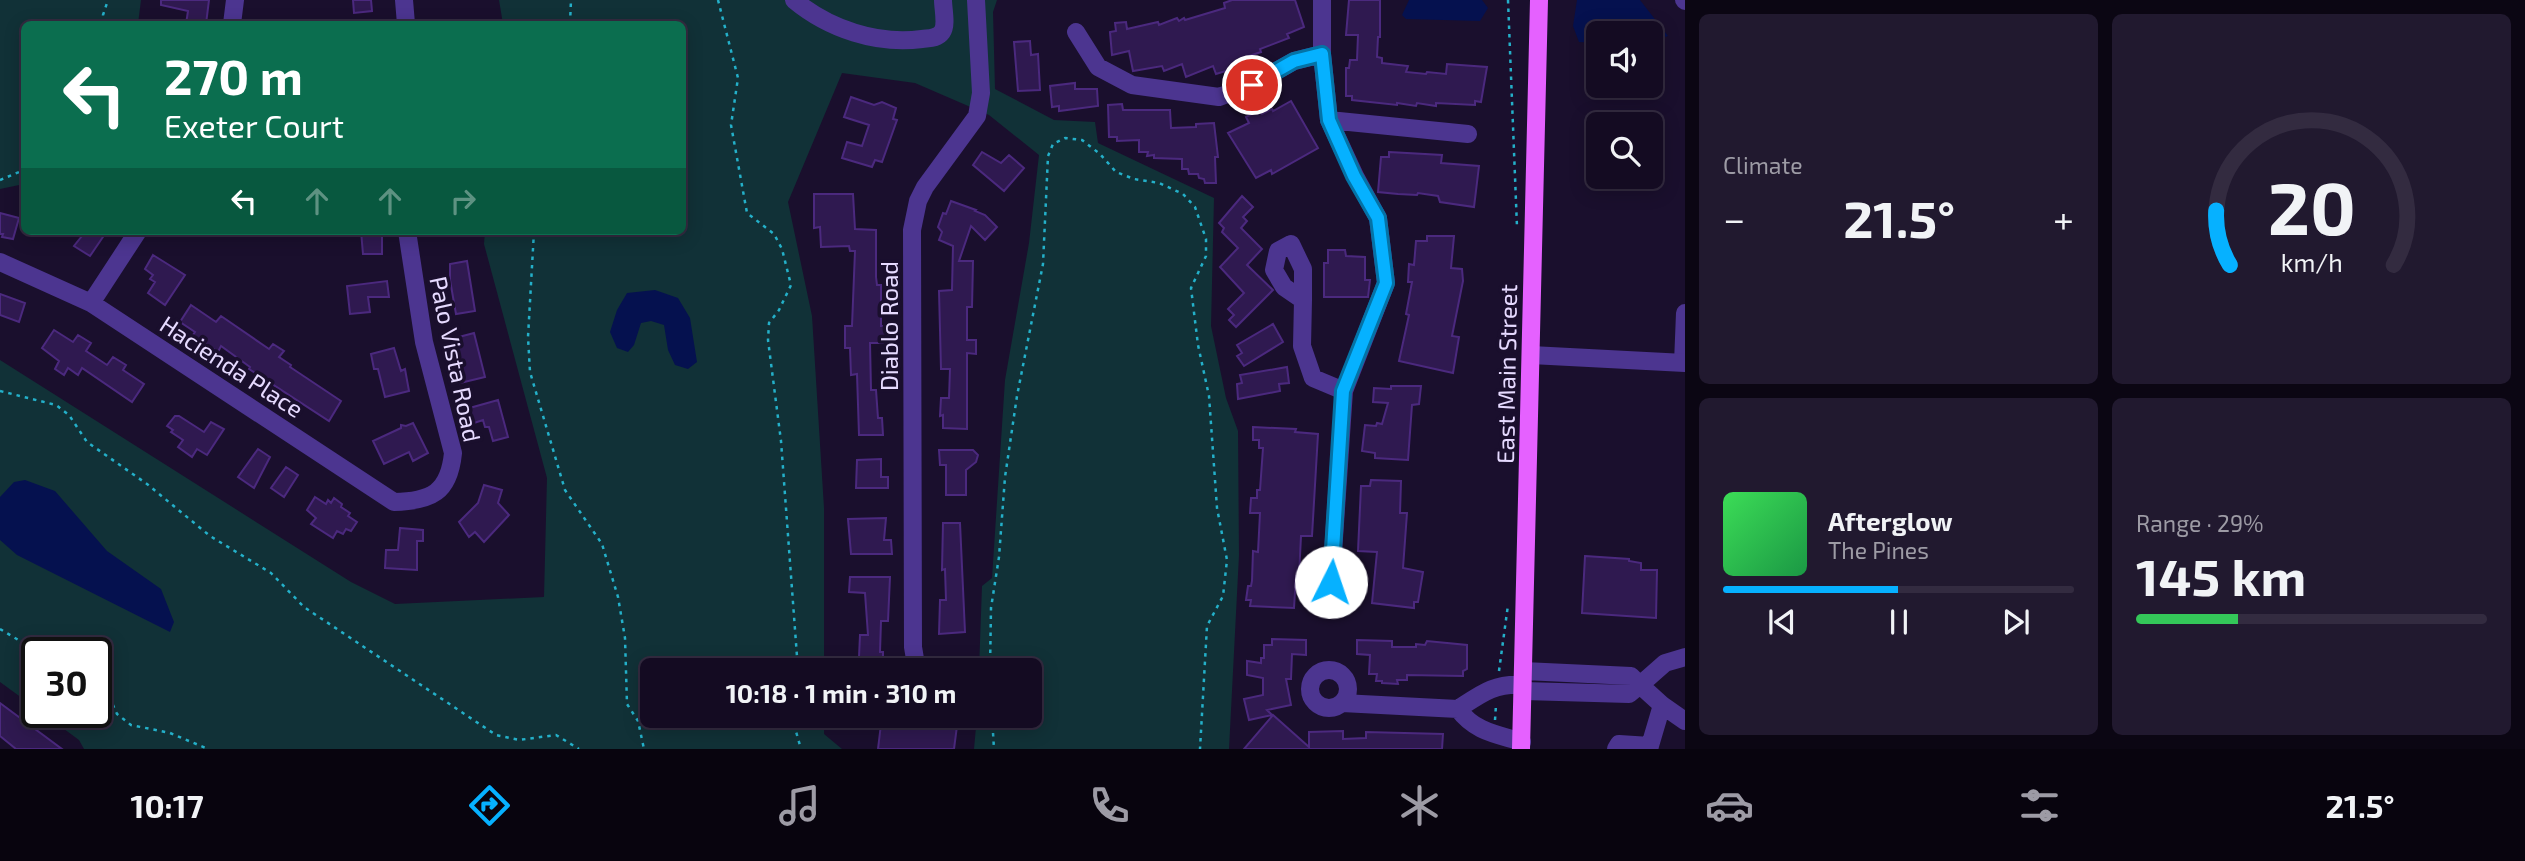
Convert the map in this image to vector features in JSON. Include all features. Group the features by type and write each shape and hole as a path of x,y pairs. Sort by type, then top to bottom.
{"main road":[{"name":"East Main Street","path":"1522,745 1539,0"}],"street":[{"path":"232,21 235,0"},
{"path":"404,0 406,21"},
{"path":"794,0 809,13 842,29 900,42 937,37 942,33 943,0"},
{"name":"Diablo Road","path":"915,658 912,230 918,201 925,187 977,116 981,93 976,0"},
{"path":"1322,0 1322,54 1329,120 1354,176 1378,218 1386,283 1343,391 1331,582"},
{"path":"1076,33 1098,67 1132,85 1219,97 1252,85 1294,61 1322,54"},
{"path":"1329,120 1468,134"},
{"path":"91,303 135,235"},
{"name":"Palo Vista Road","path":"408,235 424,342 453,453 451,471 436,494"},
{"name":"Hacienda Place","path":"0,262 91,303 394,502 418,502 436,494"},
{"path":"1303,300 1302,346 1313,378 1343,391"},
{"path":"1531,355 1684,363 1685,313"},
{"path":"1640,685 1665,663 1685,657"},
{"path":"1342,703 1458,709 1498,686 1510,683 1631,676 1662,705 1685,721"},
{"path":"1616,749 1619,744 1649,747 1662,705"},
{"path":"1458,709 1467,721 1479,729 1522,745"}],"path":[{"path":"104,21 108,0"},
{"path":"570,21 571,0"},
{"path":"718,0 738,78 732,125 747,213 774,234 782,249 791,285 779,310 769,323 768,340 781,442 797,658"},
{"path":"1508,0 1517,228"},
{"path":"990,658 991,608 999,557 1005,477 1017,396 1043,264 1048,156 1053,144 1065,138 1082,140 1100,154 1116,172 1134,179 1159,183 1183,194 1195,207 1206,239 1206,256 1191,288 1198,345 1209,396 1217,508 1227,560 1223,596 1207,626 1200,749"},
{"path":"0,180 21,171"},
{"path":"534,235 528,337 530,372 565,490 602,544 618,597 625,638 627,705 638,721 644,749"},
{"path":"1511,444 1514,342"},
{"path":"0,391 56,405 69,415 87,442 147,484 210,536 271,573 304,607 496,736 519,740 556,736 579,749"},
{"path":"1495,734 1509,595"},
{"path":"0,629 21,642"},
{"path":"112,703 117,714 131,725 170,733 208,749"},
{"path":"794,728 801,749"},
{"path":"993,728 994,749"}],"green space":[{"path":"0,0 141,0 138,21 21,21 21,185 0,189"},
{"path":"499,0 997,0 993,12 995,89 1054,120 1095,122 1098,143 1214,198 1211,326 1226,398 1238,431 1239,555 1229,749 974,749 976,728 1042,728 1042,658 979,658 982,586 992,578 1005,380 1029,243 1039,155 989,115 915,83 842,73 788,202 812,316 824,508 824,658 640,658 640,728 824,728 824,734 842,749 84,749 79,740 63,728 112,728 112,637 21,637 21,697 0,682 0,360 351,582 395,604 544,597 547,478 484,244 485,235 686,235 686,21 502,21"}],"shaded area":[{"path":"1409,0 1482,0 1488,8 1480,21 1406,19 1402,15"},
{"path":"1577,0 1640,0 1656,21 1586,21 1586,42 1579,42 1573,26"},
{"path":"655,290 678,298 690,318 697,362 688,369 675,365 668,350 664,325 651,321 641,323 634,345 628,352 617,348 610,332 617,310 627,293"},
{"path":"25,480 55,491 107,551 161,589 174,622 170,632 17,555 0,540 0,497 14,482"}],"building":[{"path":"161,0 209,0 206,21 186,21 188,11 161,5"},
{"path":"353,0 371,0 372,11 354,13"},
{"path":"1232,0 1295,0 1304,27 1287,34 1289,38 1243,58 1245,65 1216,74 1213,66 1186,77 1182,64 1164,71 1162,66 1133,71 1129,51 1112,55 1110,32 1116,31 1115,23 1126,22 1127,29 1158,22 1159,25 1177,18 1179,21 1184,18 1185,20 1225,8 1224,3"},
{"path":"1349,0 1380,0 1377,57 1382,58 1382,63 1408,66 1406,72 1426,74 1446,74 1447,64 1487,67 1481,102 1475,101 1475,105 1436,103 1436,106 1417,103 1416,106 1352,100 1352,96 1346,96 1346,68 1349,68 1350,60 1357,60 1358,35 1346,35"},
{"path":"1030,41 1031,55 1038,54 1040,90 1018,91 1014,42"},
{"path":"1075,83 1075,89 1097,89 1098,106 1059,111 1059,106 1052,107 1050,86"},
{"path":"851,97 874,105 882,102 896,108 893,119 897,120 882,162 875,160 872,167 842,158 847,142 862,146 869,125 844,117"},
{"path":"1291,101 1318,148 1272,174 1271,170 1256,178 1228,133 1249,123 1246,117 1259,110 1262,114 1272,109 1273,111"},
{"path":"1122,104 1123,110 1170,110 1171,128 1214,123 1218,157 1215,157 1216,183 1205,183 1198,174 1189,174 1188,169 1182,169 1182,159 1154,158 1154,155 1147,156 1148,152 1139,152 1139,140 1117,141 1117,137 1109,137 1108,105"},
{"path":"982,152 1001,163 1009,155 1024,168 1004,191 973,165"},
{"path":"1389,152 1442,155 1441,163 1479,166 1474,207 1440,202 1438,196 1378,192 1381,157 1389,157"},
{"path":"814,194 853,194 855,229 876,230 876,277 877,285 881,285 881,326 889,326 889,343 870,343 871,390 876,390 878,418 882,418 883,435 859,435 857,374 851,375 850,348 845,348 845,326 852,326 855,251 850,251 849,246 821,247 820,227 814,228"},
{"path":"1242,196 1253,207 1243,217 1247,221 1241,228 1262,249 1247,265 1273,290 1236,327 1229,320 1234,315 1228,309 1244,293 1220,267 1238,248 1222,232 1224,228 1219,223"},
{"path":"951,201 985,215 997,227 985,240 971,226 959,261 973,261 972,307 967,307 967,340 976,340 976,354 967,353 967,429 943,428 943,415 940,416 941,398 949,398 950,369 941,369 939,291 952,290 953,246 939,240 942,232 938,227"},
{"path":"0,213 19,218 13,239 0,234"},
{"path":"83,235 104,235 90,256 74,246"},
{"path":"361,235 382,235 382,254 363,254"},
{"path":"1427,236 1454,236 1451,268 1462,269 1463,281 1452,336 1459,337 1453,373 1399,361 1409,315 1406,314 1412,282 1408,282 1409,264 1414,265 1416,241 1427,241"},
{"path":"1328,250 1345,250 1346,256 1365,257 1365,280 1370,280 1368,297 1324,297 1324,263 1328,263"},
{"path":"153,255 185,275 165,305 148,293 155,282 150,279 153,275 145,269"},
{"path":"467,261 475,311 456,314 450,264"},
{"path":"387,281 389,297 368,297 370,312 350,314 347,286"},
{"path":"0,294 25,303 19,322 0,315"},
{"path":"191,305 216,322 221,316 269,349 273,344 284,351 279,357 291,365 290,367 341,401 329,421 249,369 250,367 221,346 218,352 193,335 195,332 180,322"},
{"path":"1273,324 1283,342 1244,366 1237,356 1242,353 1237,345"},
{"path":"54,330 73,342 78,335 91,343 86,351 107,365 113,357 126,365 123,370 144,384 132,402 82,368 78,375 68,368 64,375 55,369 59,361 42,348"},
{"path":"474,333 485,377 460,383 456,367 462,365 455,338"},
{"path":"394,348 401,371 405,369 409,391 385,397 371,354"},
{"path":"1287,367 1289,383 1279,384 1280,391 1238,399 1237,384 1242,383 1240,375"},
{"path":"1391,386 1421,386 1419,404 1412,405 1408,460 1375,458 1375,453 1362,451 1365,425 1382,424 1388,403 1373,402 1374,388 1391,389"},
{"path":"498,400 508,437 493,441 489,427 485,427 483,420 471,424 466,409"},
{"path":"175,416 204,432 211,422 224,429 207,455 197,449 192,457 178,447 183,440 167,426"},
{"path":"413,423 428,453 413,461 409,452 384,464 373,441 401,428 401,425"},
{"path":"1253,427 1296,429 1295,432 1318,434 1312,536 1301,536 1294,608 1250,606 1251,600 1246,600 1248,586 1251,586 1252,581 1253,551 1258,552 1260,513 1250,513 1251,498 1257,498 1257,490 1260,490 1263,448 1259,448 1259,440 1253,440"},
{"path":"258,449 270,457 254,488 238,477"},
{"path":"939,450 973,450 978,455 976,462 966,470 966,495 946,495 946,465 940,465"},
{"path":"881,459 881,477 888,477 888,488 856,488 857,460"},
{"path":"286,467 298,475 284,497 271,488"},
{"path":"1371,480 1401,481 1400,513 1407,513 1403,568 1423,572 1418,602 1414,602 1414,608 1372,603 1377,552 1358,551 1361,486 1370,486"},
{"path":"484,485 502,490 498,503 509,515 484,542 475,532 469,537 459,522 478,503"},
{"path":"315,497 326,504 328,500 331,503 334,498 342,504 341,507 350,513 348,516 357,522 351,531 346,529 343,534 337,531 333,538 311,524 316,518 307,510"},
{"path":"886,518 884,540 891,540 892,554 851,554 848,519"},
{"path":"943,523 960,523 965,632 939,634 940,600 946,600 945,569 942,570"},
{"path":"400,528 423,530 423,541 417,541 417,570 385,568 386,550 398,550"},
{"path":"1585,556 1629,559 1641,563 1641,570 1657,570 1656,618 1582,613"},
{"path":"850,577 890,577 888,621 881,621 880,652 883,652 883,658 852,658 859,657 860,635 868,635 865,593 849,592"},
{"path":"1272,639 1306,640 1306,655 1292,654 1291,679 1286,679 1291,705 1267,710 1272,715 1249,720 1244,699 1263,695 1263,678 1247,675 1247,661 1261,663 1261,658 1264,658 1264,645 1272,645"},
{"path":"1357,640 1392,641 1392,647 1416,647 1416,644 1425,645 1427,641 1467,645 1467,669 1463,671 1463,676 1407,675 1407,680 1397,680 1398,684 1382,683 1376,681 1377,674 1369,674 1370,655 1357,654"},
{"path":"0,703 21,719 21,728 34,728 62,749 16,749 0,736"},
{"path":"1273,715 1309,747 1309,732 1343,731 1343,739 1366,738 1366,732 1443,734 1442,749 1244,749"},
{"path":"881,728 957,728 954,749 878,749"}],"route":[{"path":"1252,85 1294,61 1322,54 1329,120 1354,176 1378,218 1386,283 1343,391 1331,582"}]}
